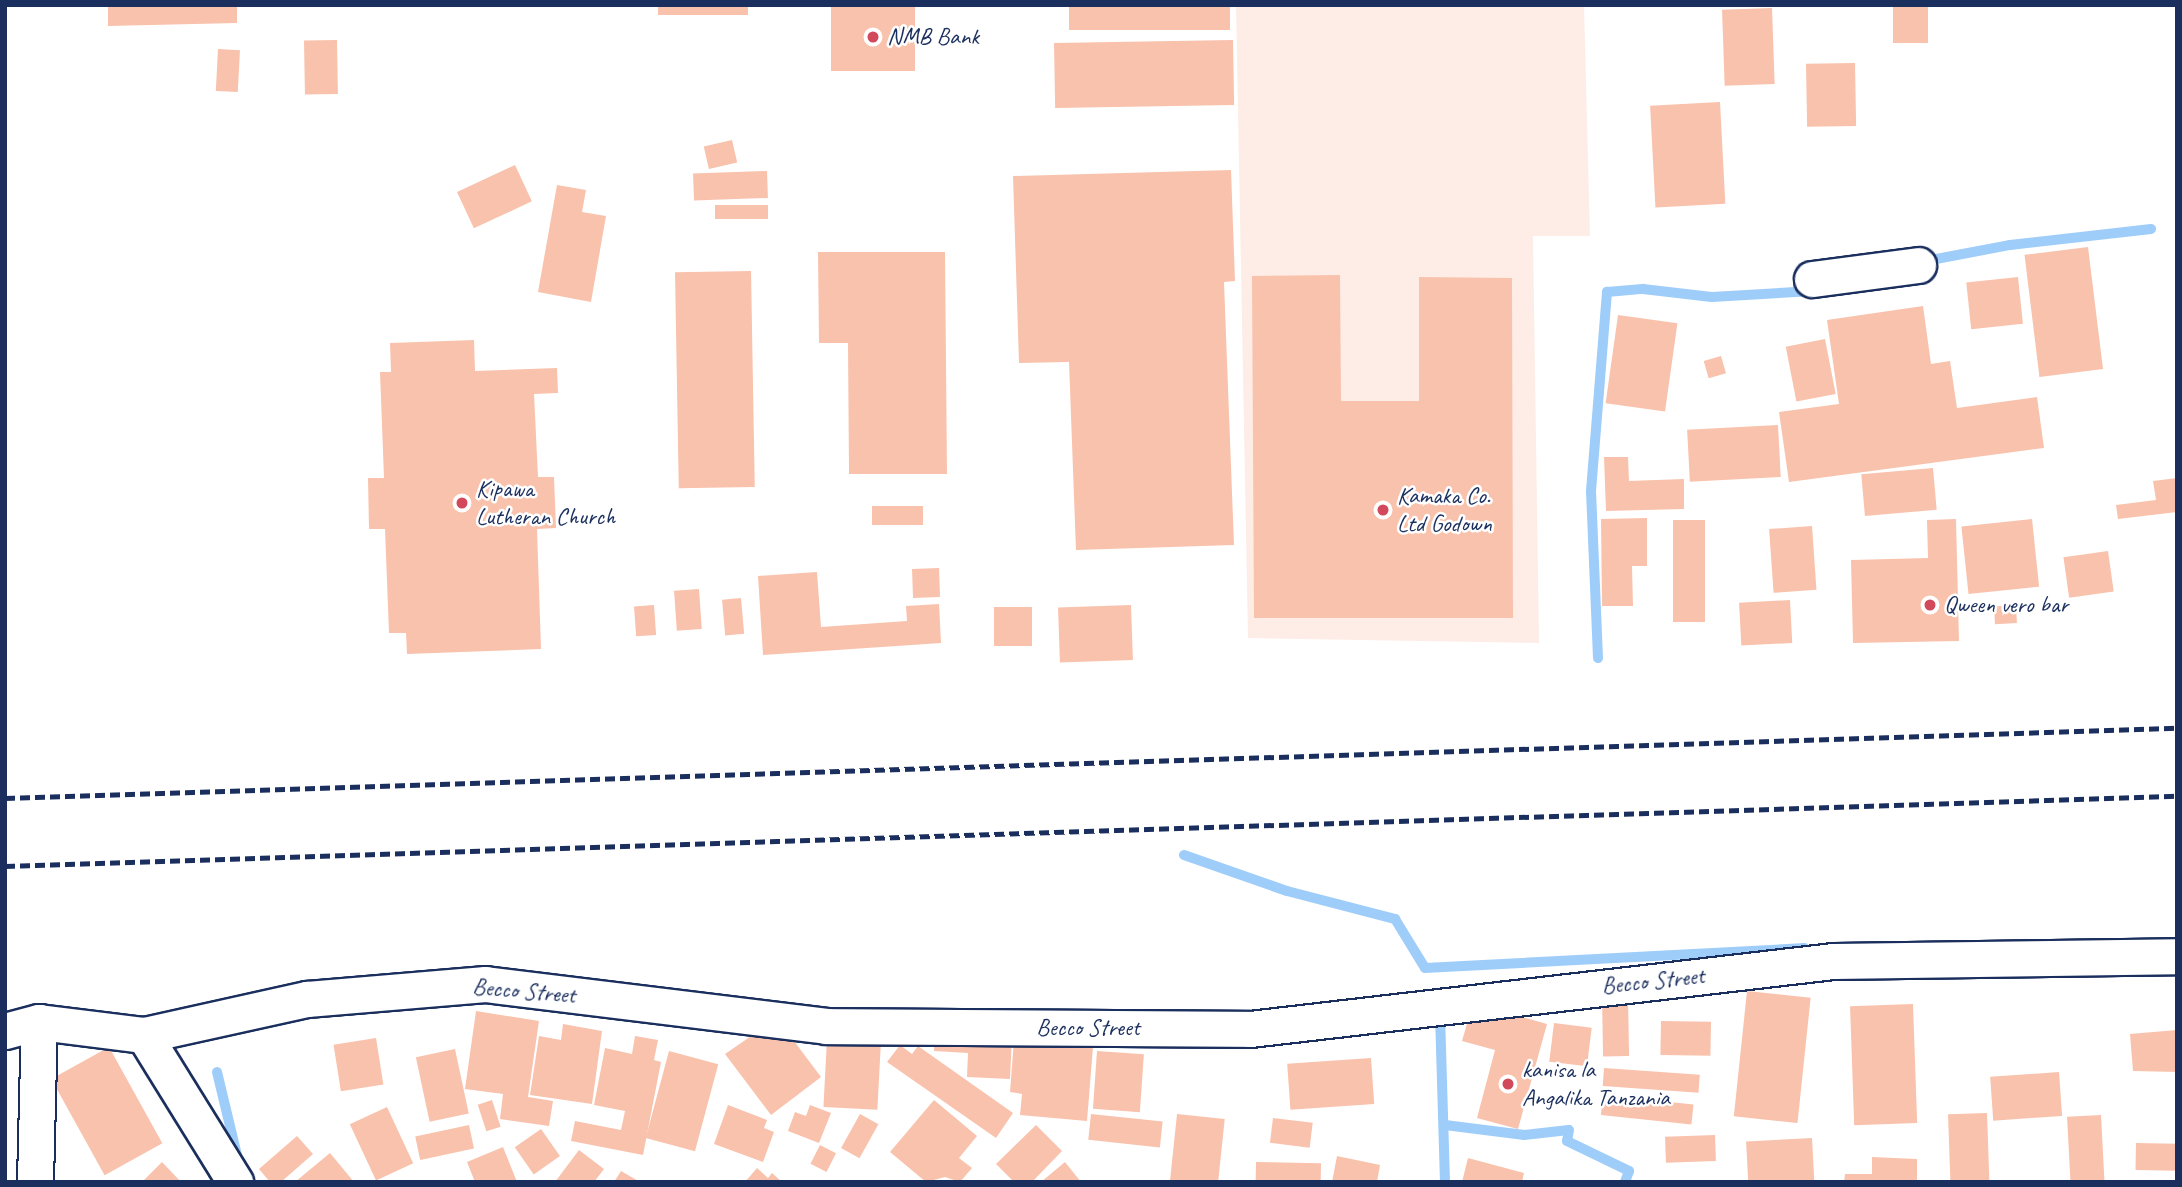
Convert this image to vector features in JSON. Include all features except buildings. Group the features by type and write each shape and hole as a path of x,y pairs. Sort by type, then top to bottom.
{"street":[{"path":"1812,279 1918,265"},
{"name":"Becco Street","path":"5,1031 39,1022 144,1035 307,999 485,984 826,1026 1250,1029 1833,961 2177,956"},
{"path":"35,1182 39,1022"},
{"path":"144,1035 235,1182"}],"shaded area":[{"path":"1236,5 1584,5 1590,236 1533,236 1539,643 1248,638"}],"waterway":[{"path":"1920,262 2010,245 2151,229"},
{"path":"1598,658 1591,491 1607,292 1643,289 1712,297 1814,291"},
{"path":"1184,855 1287,891 1395,919 1425,968 1804,948"},
{"path":"1440,1014 1445,1182"},
{"path":"217,1072 237,1155"},
{"path":"1445,1125 1524,1135 1569,1130 1567,1141 1629,1171 1625,1182"}],"railway":[{"path":"5,798 2177,728"},
{"path":"5,866 2177,796"}],"place":[{"name":"NMB Bank","path":"873,37"},
{"name":"Kipawa Lutheran Church","path":"462,503"},
{"name":"Kamaka Co. Ltd Godown","path":"1383,510"},
{"name":"Qween vero bar","path":"1930,605"},
{"name":"kanisa la Angalika Tanzania","path":"1508,1084"}]}
